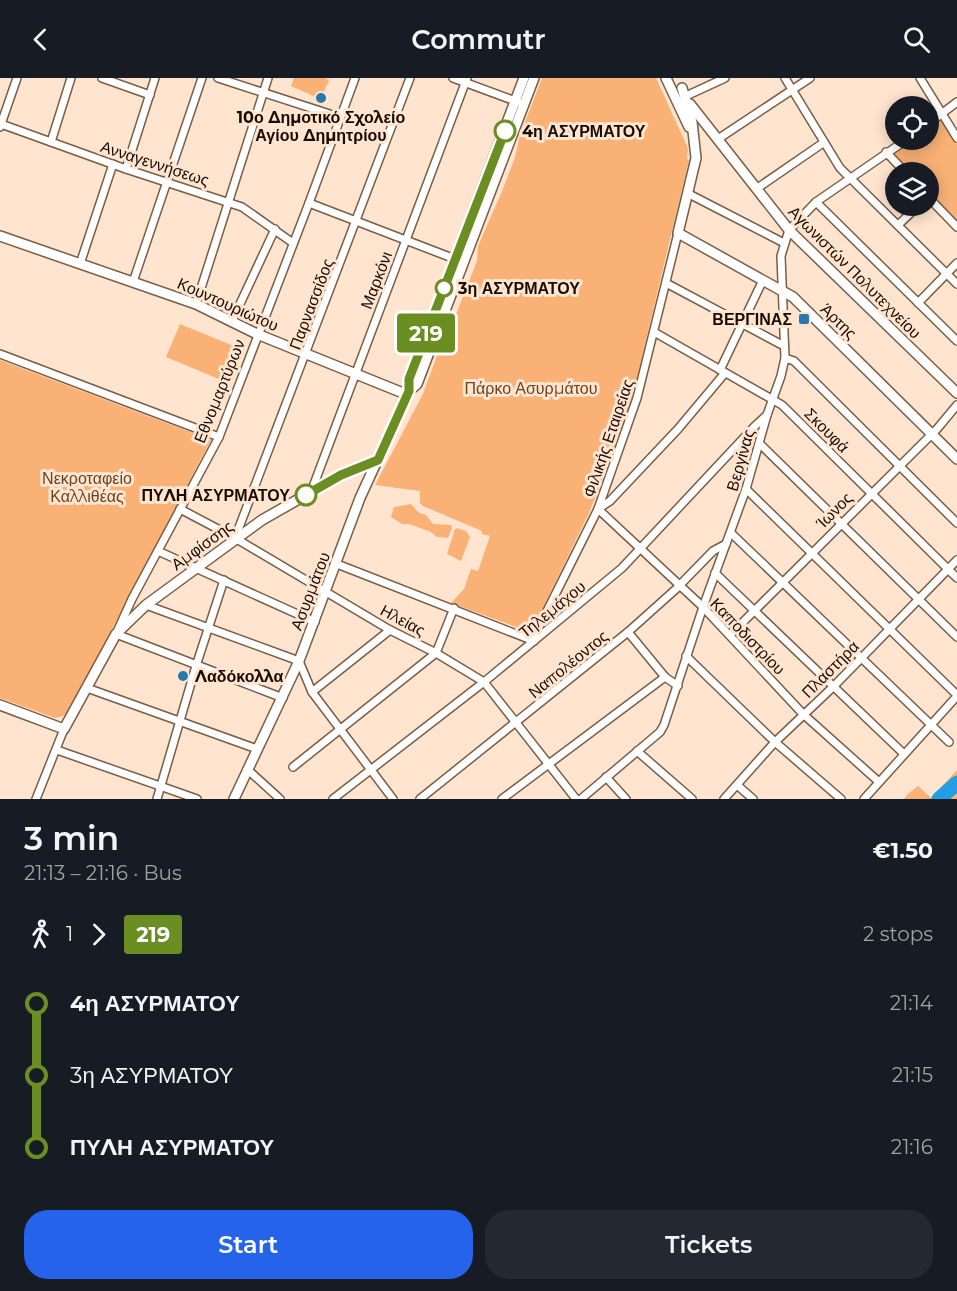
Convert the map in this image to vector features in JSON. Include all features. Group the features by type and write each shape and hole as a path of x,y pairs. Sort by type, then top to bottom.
{"street":[{"path":"1,126 16,78"},
{"path":"51,142 72,78"},
{"path":"102,78 150,96"},
{"path":"126,169 155,78"},
{"path":"133,282 202,78"},
{"path":"218,78 339,117"},
{"path":"196,304 268,78"},
{"name":"Εθνομαρτύρων","path":"36,799 64,729 117,634 219,437 355,78"},
{"name":"Παρνασσίδος","path":"235,538 410,78"},
{"path":"453,78 466,80 520,103"},
{"name":"Ασυρμάτου","path":"408,393 417,384 520,103 524,78"},
{"name":"Ασυρμάτου","path":"234,799 299,661 360,498 408,393 409,379 455,259 520,103 534,78"},
{"path":"666,78 694,138"},
{"name":"Αγωνιστών Πολυτεχνείου","path":"677,78 693,109 789,230 957,393"},
{"path":"678,233 696,158 684,92 725,78"},
{"path":"785,78 824,143 849,178 957,284"},
{"path":"718,140 810,78"},
{"path":"920,78 957,138"},
{"name":"Μαρκόνι","path":"311,492 466,80"},
{"path":"939,117 957,102"},
{"name":"Ανναγεννήσεως","path":"1,126 249,210 293,243"},
{"path":"756,189 824,143"},
{"name":"Βεργίνας","path":"581,799 660,732 678,686 686,656 746,489 785,358 781,256 789,230 816,202 889,150"},
{"path":"886,152 896,162"},
{"path":"80,264 113,164"},
{"path":"689,194 784,243"},
{"path":"816,202 957,341"},
{"path":"309,203 455,259"},
{"path":"939,208 957,227"},
{"path":"898,225 907,216"},
{"path":"232,321 275,229"},
{"name":"Άρτης","path":"678,233 793,297 957,459"},
{"name":"Φιλικής Εταιρείας","path":"534,641 598,509 638,398 678,233"},
{"name":"Κουντουριώτου","path":"0,236 196,304 257,334 408,393"},
{"path":"918,303 957,263"},
{"path":"598,509 610,501 678,429 723,372 763,280"},
{"path":"666,283 784,346"},
{"name":"Σκουφά","path":"654,332 782,405 957,578"},
{"path":"0,354 219,437"},
{"path":"785,358 794,361 957,523"},
{"name":"Ίωνος","path":"730,635 783,584 811,552 870,493 932,434 957,405"},
{"name":"Τηλεμάχου","path":"333,799 590,596 641,548 767,415"},
{"path":"760,444 839,524 957,637"},
{"name":"Αμφίσσης","path":"117,634 146,605 262,520 341,475 378,460"},
{"path":"746,489 957,695 864,799"},
{"name":"Ηλείας","path":"180,509 235,538 390,630 436,653 484,682 576,799"},
{"name":"Καποδιστρίου","path":"598,509 703,607 803,714 879,782"},
{"path":"731,533 949,742"},
{"name":"Ναπολέοντος","path":"420,799 628,632 713,551 726,544"},
{"path":"158,551 315,622"},
{"name":"Πλαστήρα","path":"724,799 775,742 834,686 957,560"},
{"path":"337,564 534,641"},
{"path":"715,573 904,754"},
{"path":"157,799 224,580"},
{"path":"146,605 299,661 312,692 393,799"},
{"path":"293,767 436,653 454,608"},
{"path":"312,692 390,630"},
{"path":"628,632 665,677 678,686"},
{"path":"117,634 283,698"},
{"path":"686,656 775,742 841,799"},
{"path":"502,799 665,677"},
{"path":"87,688 257,749"},
{"path":"0,705 64,729"},
{"path":"57,750 197,799"},
{"path":"637,751 692,799"},
{"path":"248,769 280,799"},
{"path":"606,777 626,799"},
{"path":"737,785 753,799"}],"green space":[{"path":"294,78 326,78 329,81 320,99 291,86"},
{"name":"Πάρκο Ασυρμάτου","path":"542,78 656,78 687,146 687,159 689,160 629,411 589,513 532,630 527,631 451,603 464,589 471,569 478,571 490,536 423,506 420,503 420,491 375,485 423,394 451,317 457,312 477,261 478,246 503,189 515,157 520,135"},
{"path":"941,120 957,144 957,222 939,203 939,162 899,162 892,154 898,150 939,150 939,122"},
{"path":"180,324 236,347 221,380 166,357"},
{"name":"Νεκροταφείο Καλλιθέας","path":"0,360 211,440 67,715 55,718 0,698"},
{"path":"411,504 419,513 426,515 433,524 451,525 448,538 437,537 431,532 409,524 402,524 391,517 394,507"},
{"path":"457,528 466,531 470,537 461,561 447,554"},
{"path":"957,770 957,799 904,799 918,786 931,798"}],"waterway":[{"path":"939,799 957,783"}],"bus line":[{"name":"219","path":"306,495 341,475 378,460 409,391 409,379 505,131"}],"place":[{"name":"10ο Δημοτικό Σχολείο Αγίου Δημητρίου","path":"321,98"},
{"name":"4η ΑΣΥΡΜΑΤΟΥ","path":"505,131"},
{"name":"3η ΑΣΥΡΜΑΤΟΥ","path":"444,288"},
{"name":"ΒΕΡΓΙΝΑΣ","path":"804,319"},
{"name":"ΠΥΛΗ ΑΣΥΡΜΑΤΟΥ","path":"306,495"},
{"name":"Λαδόκολλα","path":"183,676"}]}
